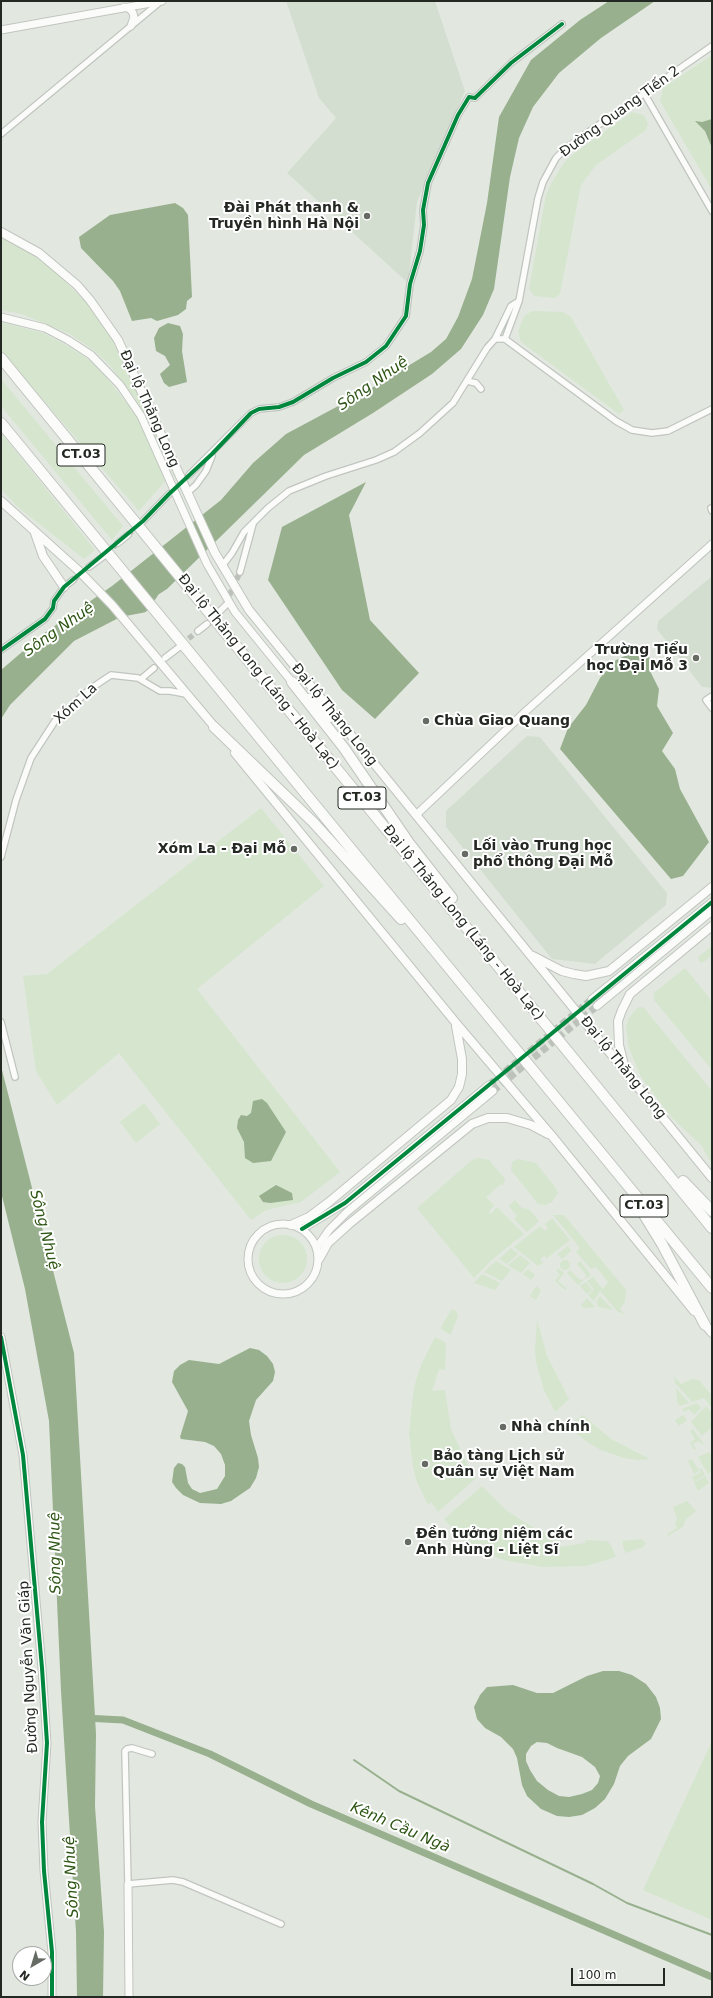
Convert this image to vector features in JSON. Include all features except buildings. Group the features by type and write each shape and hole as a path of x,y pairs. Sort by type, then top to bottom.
{"highway":[{"name":"Đại lộ Thăng Long (Láng - Hoà Lạc)","path":"1,358 712,1228"},
{"name":"CT.03","path":"1,423 712,1288"},
{"path":"292,682 344,748 409,843 490,947 538,1014"},
{"path":"214,727 313,822 408,928 459,989 493,1022"},
{"path":"580,1065 609,1093 672,1169 697,1197 712,1211"},
{"path":"576,1124 602,1165 640,1208 662,1244 709,1329"}],"main road":[{"name":"Đại lộ Thăng Long","path":"1,232 39,253 62,272 90,300 118,340 192,506 222,566 249,610 352,739 624,1068 712,1178"},
{"path":"1,501 98,589 127,621 456,1023 552,1136 709,1329"},
{"path":"35,532 44,556 64,587"},
{"path":"292,682 352,739"},
{"path":"531,955 562,971 574,974 586,976 609,970 712,887"},
{"path":"624,1068 619,1045 618,1021 630,994 712,926"},
{"path":"291,1224 308,1216 329,1202 451,1100 459,1087 462,1074 462,1059 456,1023"},
{"path":"319,1258 328,1243 349,1224 472,1124 488,1118 507,1118 531,1125 552,1136"}],"street":[{"path":"1,30 124,7 161,2"},
{"path":"1,134 161,2"},
{"path":"124,7 130,9 133,13 134,17 131,26"},
{"path":"189,475 212,454 251,413 259,409 279,407 293,402 333,378 366,362 386,346 406,316 410,284 421,245 424,224 423,210 428,184 458,115 469,98 475,98 512,63 562,24"},
{"name":"Đường Quang Tiến 2","path":"505,339 519,301 538,198 549,168 564,150 712,46"},
{"path":"644,93 712,210"},
{"path":"222,566 232,553 244,532 268,508 289,491 326,476 376,460 394,452 420,433 453,403 468,381 486,348 495,339 511,306 519,301"},
{"name":"Đại lộ Thăng Long","path":"1,316 45,328 68,340 102,364 120,385 141,416 207,564 235,612 292,682"},
{"path":"495,339 505,339 616,421 632,430 652,433 668,431 712,409"},
{"path":"468,381 476,383 481,389"},
{"path":"187,493 196,485 206,471 212,454"},
{"path":"143,521 169,494"},
{"path":"240,572 253,524"},
{"path":"118,543 128,535"},
{"path":"416,815 526,711 711,546"},
{"path":"89,567 104,556"},
{"path":"1,650 45,619 53,608 54,602 64,587 73,580"},
{"path":"218,613 226,605"},
{"path":"198,631 207,624"},
{"path":"165,658 182,645"},
{"path":"141,679 154,668"},
{"name":"Xóm La","path":"1,857 16,800 31,758 55,721 90,689 111,675 141,679 160,691 188,694"},
{"path":"712,696 706,700 712,708"},
{"path":"592,999 712,902"},
{"path":"597,1006 712,912"},
{"path":"1,1022 15,1077"},
{"path":"302,1229 345,1203 491,1088 347,1212 329,1230 317,1247"},
{"path":"291,1224 302,1229 311,1237 317,1247 319,1258 317,1270 312,1281 303,1288 292,1293 281,1294 269,1292 260,1286 252,1276 248,1265 248,1254 252,1242 259,1233 274,1225 291,1224"},
{"name":"Đường Nguyễn Văn Giáp","path":"1,1337 23,1455 41,1652 47,1743 42,1822 44,1872 52,1952 52,1997"},
{"path":"129,1997 125,1751 132,1748 152,1754"},
{"path":"128,1884 173,1880 183,1882 281,1924"}],"shaded area":[{"path":"286,1 435,1 465,91 417,202 408,283 287,173 336,118 319,98"},
{"path":"712,55 712,190 660,101 663,88"},
{"path":"632,112 644,115 648,123 646,130 596,165 581,185 560,294 555,298 534,296 529,289 546,195 551,184 563,164 572,155"},
{"path":"1,237 30,252 55,272 87,303 99,318 118,348 176,475 174,476 135,398 107,362 92,349 70,334 22,314 1,310"},
{"path":"532,311 563,312 571,317 624,410 619,414 521,342 518,332 524,316"},
{"path":"1,322 43,333 68,346 92,362 102,372 136,415 167,479 139,511 1,351"},
{"path":"1,379 123,526 112,540 1,406"},
{"path":"1,433 95,550 84,559 19,508 1,489"},
{"name":"Trường Tiểu học Đại Mỗ 3","path":"712,576 712,688 702,687 657,629 658,621"},
{"path":"527,736 540,737 667,893 666,905 595,964 552,959 446,827 446,811"},
{"path":"261,808 324,886 197,989 340,1172 301,1202 266,1210 251,1220 119,1053 57,1105 36,1071 23,976 47,974"},
{"path":"712,946 712,955 700,963 698,957"},
{"path":"685,968 708,996 712,1005 712,1070 654,1000 654,993"},
{"path":"637,1008 644,1008 712,1091 712,1164 701,1145 672,1118 641,1077 629,1048 626,1027 629,1018"},
{"path":"144,1103 160,1124 136,1143 120,1122"},
{"path":"478,1158 489,1160 505,1179 503,1186 501,1184 486,1197 494,1205 489,1212 491,1214 497,1207 524,1234 494,1258 474,1278 417,1208 472,1160"},
{"path":"518,1159 536,1163 555,1187 558,1193 552,1202 545,1205 538,1204 511,1170 512,1162"},
{"path":"515,1200 522,1208 529,1209 539,1221 527,1232 514,1219 517,1216 509,1206"},
{"path":"553,1215 564,1215 626,1290 625,1301 620,1309 625,1315 617,1311 600,1291 594,1301 588,1295 594,1290 587,1281 593,1277 603,1289 608,1282 596,1267 591,1269 576,1252 580,1248"},
{"path":"552,1218 570,1240 547,1258 544,1256 540,1259 543,1263 538,1266 514,1247 540,1226 545,1231 548,1228 545,1224"},
{"path":"283,1235 292,1237 300,1242 305,1250 307,1259 305,1268 300,1276 292,1281 283,1283 274,1281 266,1276 261,1268 259,1259 261,1250 266,1242 274,1237"},
{"path":"568,1246 571,1251 562,1259 557,1254"},
{"path":"511,1248 518,1254 507,1264 499,1259"},
{"path":"520,1255 530,1263 521,1273 508,1265"},
{"path":"563,1260 567,1260 570,1265 567,1270 563,1270 560,1267 560,1263"},
{"path":"496,1261 511,1270 502,1281 484,1272"},
{"path":"580,1261 591,1275 585,1279 584,1278 587,1276 577,1264"},
{"path":"558,1268 564,1273 558,1281 566,1288 568,1287 565,1290 555,1281 560,1275 556,1270"},
{"path":"528,1269 535,1275 531,1280 523,1274"},
{"path":"570,1270 580,1280 584,1280 578,1285 567,1273"},
{"path":"482,1274 500,1283 495,1290 474,1283"},
{"path":"586,1282 592,1290 587,1294 580,1286"},
{"path":"536,1286 541,1290 536,1300 530,1296"},
{"path":"600,1296 613,1310 599,1307 596,1303"},
{"path":"587,1298 595,1307 584,1308 581,1305"},
{"path":"452,1309 456,1311 458,1316 451,1334 449,1334 441,1329 441,1327"},
{"path":"537,1320 547,1356 569,1399 555,1412 544,1390 536,1362 535,1350"},
{"path":"435,1337 445,1342 446,1345 445,1370 439,1369 432,1391 445,1390 451,1429 467,1464 476,1478 438,1512 431,1502 428,1505 417,1482 413,1467 409,1433 416,1380 422,1363"},
{"path":"674,1376 681,1384 692,1379 699,1380 712,1396 712,1408 704,1398 692,1402 675,1383"},
{"path":"676,1388 689,1403 680,1406 677,1402"},
{"path":"697,1403 701,1408 694,1415 689,1409 684,1412 682,1409"},
{"path":"706,1406 712,1413 710,1419 712,1427 702,1436 691,1422"},
{"path":"583,1415 611,1439 650,1459 638,1460 624,1458 601,1450 587,1442 567,1426"},
{"path":"683,1415 687,1420 679,1426 675,1420"},
{"path":"693,1429 704,1444 702,1445 699,1441 693,1444 696,1449 694,1450 690,1443 695,1439 690,1431"},
{"path":"709,1452 712,1456 712,1471 708,1474 698,1457"},
{"path":"692,1459 699,1471 694,1474 688,1461"},
{"path":"701,1468 705,1475 694,1482 692,1477 701,1472 699,1469"},
{"path":"705,1476 709,1483 698,1491 694,1483"},
{"path":"482,1486 506,1510 521,1520 538,1530 562,1538 560,1547 585,1543 586,1540 607,1541 611,1545 616,1557 586,1566 543,1567 504,1560 487,1554 467,1544 449,1531 452,1528 444,1519"},
{"path":"687,1501 696,1511 685,1520 684,1526 668,1536 667,1534 677,1528 675,1524 677,1518 673,1507"},
{"path":"642,1539 646,1543 643,1547 625,1553 622,1541"},
{"path":"712,1741 712,1920 643,1890"}],"water":[{"path":"609,1 655,1 601,38 559,73 533,107 519,138 510,177 494,289 483,315 461,349 432,374 373,413 304,455 167,589 134,610 74,641 10,705 1,719 1,670 43,634 112,586 221,500 253,463 286,434 370,389 431,352 446,339 458,317 472,279 487,203 499,117 531,60 580,20"},
{"path":"712,119 712,148 705,131 695,121 702,122"},
{"path":"175,203 183,208 188,215 192,297 187,301 186,309 178,315 157,321 151,318 132,321 120,291 113,281 81,248 79,237 110,215"},
{"path":"168,323 180,326 183,334 182,351 187,382 169,387 164,383 160,374 170,365 165,356 156,351 154,338 159,328"},
{"path":"366,482 349,515 370,620 419,673 375,719 342,690 268,580 282,527"},
{"path":"640,649 651,659 650,671 659,689 657,706 673,733 662,751 675,769 680,789 709,842 683,876 671,879 560,749 568,728 586,705 600,678 616,660"},
{"path":"1,1066 74,1353 96,1734 95,1806 104,1932 103,1997 77,1997 76,1932 61,1691 49,1421 25,1289 1,1192"},
{"path":"262,1099 267,1103 286,1132 271,1161 253,1163 245,1158 244,1142 237,1128 238,1120 241,1115 247,1116 251,1113 253,1101"},
{"path":"276,1185 292,1193 293,1200 270,1203 263,1202 259,1196"},
{"path":"250,1348 259,1350 267,1356 273,1364 275,1372 273,1381 256,1400 249,1421 251,1435 258,1458 259,1467 256,1478 250,1488 231,1501 221,1504 200,1503 183,1495 176,1488 172,1482 174,1468 178,1463 182,1464 185,1467 188,1483 192,1489 200,1493 217,1489 225,1476 225,1465 221,1454 214,1446 205,1442 181,1439 180,1437 188,1411 172,1382 174,1371 180,1365 189,1360 219,1364"},
{"path":"603,1671 619,1671 632,1675 646,1684 656,1697 660,1708 661,1719 651,1739 628,1756 620,1766 614,1784 605,1799 595,1808 582,1815 569,1817 557,1816 541,1809 527,1796 522,1785 517,1758 513,1749 501,1737 485,1728 477,1719 474,1707 480,1695 487,1687 513,1685 537,1693 553,1693 587,1676","holes":["537,1742 547,1743 582,1757 595,1767 600,1776 598,1783 592,1790 569,1797 559,1796 548,1790 537,1781 526,1761 526,1754 531,1746"]}],"waterway":[{"name":"Sông Nhuệ","path":"122,611 143,607 153,593"},
{"name":"Kênh Cầu Ngà","path":"85,1718 123,1720 210,1754 311,1804 712,1977"},
{"path":"354,1760 399,1791 593,1884 627,1903 712,1935"}],"tunnel":[{"path":"172,491 189,475"},
{"path":"128,535 140,524"},
{"path":"107,553 118,543"},
{"path":"73,580 89,567"},
{"path":"226,603 240,572"},
{"path":"182,644 198,631"},
{"path":"489,1085 592,999"},
{"path":"493,1091 597,1006"}],"cycle path":[{"path":"1,650 45,619 53,608 54,601 64,587 143,521 169,494 212,454 251,413 259,409 279,407 293,402 333,378 366,362 386,346 406,316 410,284 420,251 424,225 423,210 428,183 458,115 469,97 475,98 511,63 562,24"},
{"path":"302,1229 345,1203 712,902"},
{"path":"1,1337 23,1455 42,1668 47,1743 42,1822 44,1871 52,1952 52,1997"}],"place":[{"name":"Đài Phát thanh & Truyền hình Hà Nội","path":"367,216"},
{"name":"Trường Tiểu học Đại Mỗ 3","path":"696,658"},
{"name":"Chùa Giao Quang","path":"426,721"},
{"name":"Xóm La - Đại Mỗ","path":"294,849"},
{"name":"Lối vào Trung học phổ thông Đại Mỗ","path":"465,854"},
{"name":"Nhà chính","path":"503,1427"},
{"name":"Bảo tàng Lịch sử Quân sự Việt Nam","path":"425,1464"},
{"name":"Đền tưởng niệm các Anh Hùng - Liệt Sĩ","path":"408,1542"}]}
